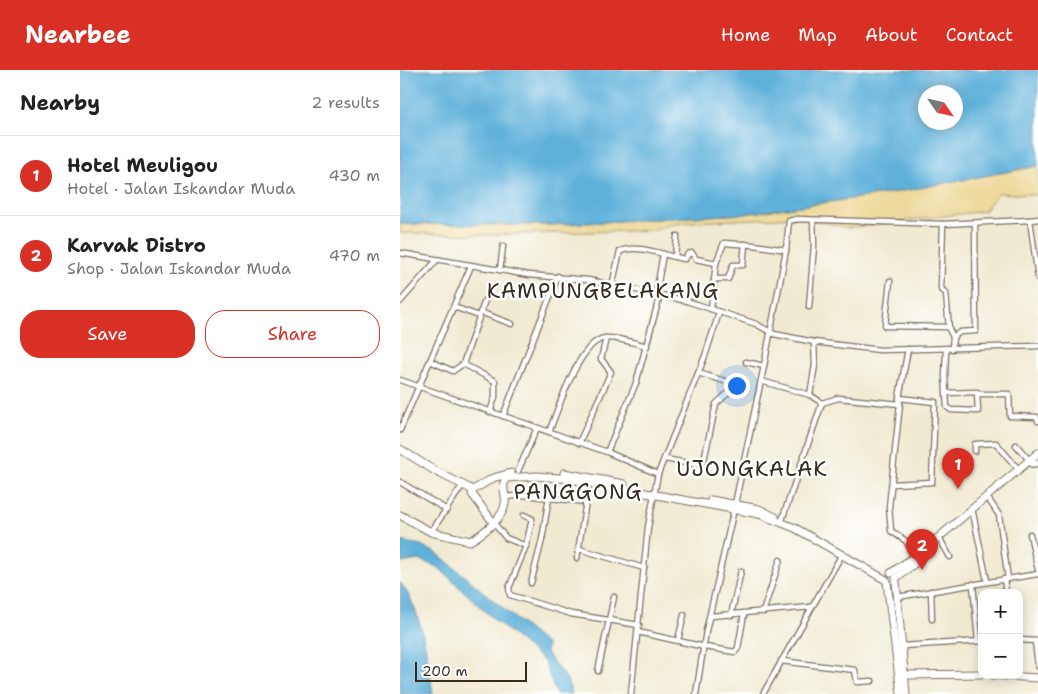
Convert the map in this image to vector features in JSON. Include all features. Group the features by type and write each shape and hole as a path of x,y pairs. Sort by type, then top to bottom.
{"main road":[{"path":"400,449 462,486 473,490"},
{"path":"890,578 941,541 1035,461 1038,453"},
{"path":"890,578 1019,470 1035,461"},
{"path":"473,490 492,478 518,472 576,475 655,493"},
{"path":"400,515 431,532 470,541 504,510 504,482 509,476 555,477 764,511 793,523 869,568 890,578 897,597 906,675 906,694"},
{"path":"473,490 472,494 493,522"},
{"path":"735,507 787,524 841,556 890,578"},
{"path":"890,578 901,694"},
{"path":"906,675 978,674"},
{"path":"1023,677 1038,678"}],"street":[{"path":"696,694 764,366 786,250 789,222 797,219 813,221 975,224 1038,219"},
{"path":"1030,220 1038,278"},
{"path":"809,308 814,262 813,221"},
{"path":"942,224 941,289 946,293 949,328 952,336 949,349 947,407"},
{"path":"952,336 976,328 975,224"},
{"path":"676,258 677,236"},
{"path":"711,309 716,263 724,243 786,250"},
{"path":"714,278 728,279 733,265 743,265 745,244"},
{"path":"500,270 503,246"},
{"path":"612,286 620,251 649,250 685,259 688,254 692,253 696,259 716,263"},
{"path":"400,253 436,261 558,276 658,295 711,309 756,324 770,332 814,342 880,350 1038,346"},
{"path":"607,452 636,383 647,346 658,295 663,254"},
{"path":"400,302 436,261"},
{"path":"400,430 472,266"},
{"path":"503,416 558,276"},
{"path":"890,281 885,326 949,328"},
{"path":"430,361 453,371 463,364 486,300"},
{"path":"454,307 512,324"},
{"path":"632,694 644,568 658,474 698,373 719,313"},
{"path":"549,432 584,353 597,341 606,338 647,346"},
{"path":"579,443 611,372 601,359 606,338"},
{"path":"810,394 814,365 814,342"},
{"path":"908,349 899,398 900,404 889,508 891,531 904,539 915,557"},
{"path":"746,362 764,366"},
{"path":"463,364 495,381 495,397 490,412"},
{"path":"665,459 697,465 704,460 716,404 728,393 731,385 726,381 698,373"},
{"path":"400,380 607,452 658,474"},
{"path":"761,381 810,394 822,404"},
{"path":"946,393 1009,394 1010,416 1037,417 1038,421"},
{"path":"935,408 947,407 950,410 978,411 978,394"},
{"path":"782,520 822,404 826,400 838,398 900,404"},
{"path":"892,484 932,482 935,408 933,401 899,398"},
{"path":"518,472 537,428"},
{"path":"975,451 975,444 996,443 1019,470"},
{"path":"1016,445 1035,461"},
{"path":"400,482 447,510"},
{"path":"577,558 590,483"},
{"path":"431,532 462,486"},
{"path":"505,498 524,495 586,502"},
{"path":"531,583 542,540 549,497"},
{"path":"989,500 999,515 1006,589"},
{"path":"973,513 987,581"},
{"path":"524,515 532,517 526,546 515,569 508,592 510,595 571,614 609,622 639,625"},
{"path":"493,522 506,538 526,546"},
{"path":"1030,534 1038,570"},
{"path":"941,541 950,557"},
{"path":"578,549 644,568"},
{"path":"763,694 841,556"},
{"path":"762,612 780,560"},
{"path":"731,615 741,571"},
{"path":"897,597 1038,574"},
{"path":"973,584 979,634"},
{"path":"931,591 932,619"},
{"path":"598,671 614,597"},
{"path":"711,616 811,607"},
{"path":"638,632 705,647 736,651 744,614"},
{"path":"678,640 684,615"},
{"path":"1023,640 1037,641 1038,666"},
{"path":"902,646 978,641"},
{"path":"781,661 855,670 857,682 872,680"}],"sand":[{"path":"1038,166 1038,195 998,193 984,211 848,228 798,217 693,222 667,225 657,230 487,235 400,233 400,224 549,225 744,214 892,193"}],"water":[{"path":"400,70 1038,70 1038,166 892,193 744,214 549,225 400,224"},
{"path":"400,541 421,545 438,554 547,645 546,653 566,678 572,694 556,694 544,661 490,616 438,567 419,560 400,563"},
{"path":"400,582 408,593 419,620 433,694 400,694"}],"place":[{"name":"Hotel Meuligou","path":"958,489"},
{"name":"Karvak Distro","path":"922,570"}],"district":[{"name":"KAMPUNGBELAKANG","path":"603,291"},
{"name":"UJONGKALAK","path":"752,469"},
{"name":"PANGGONG","path":"578,492"}]}
